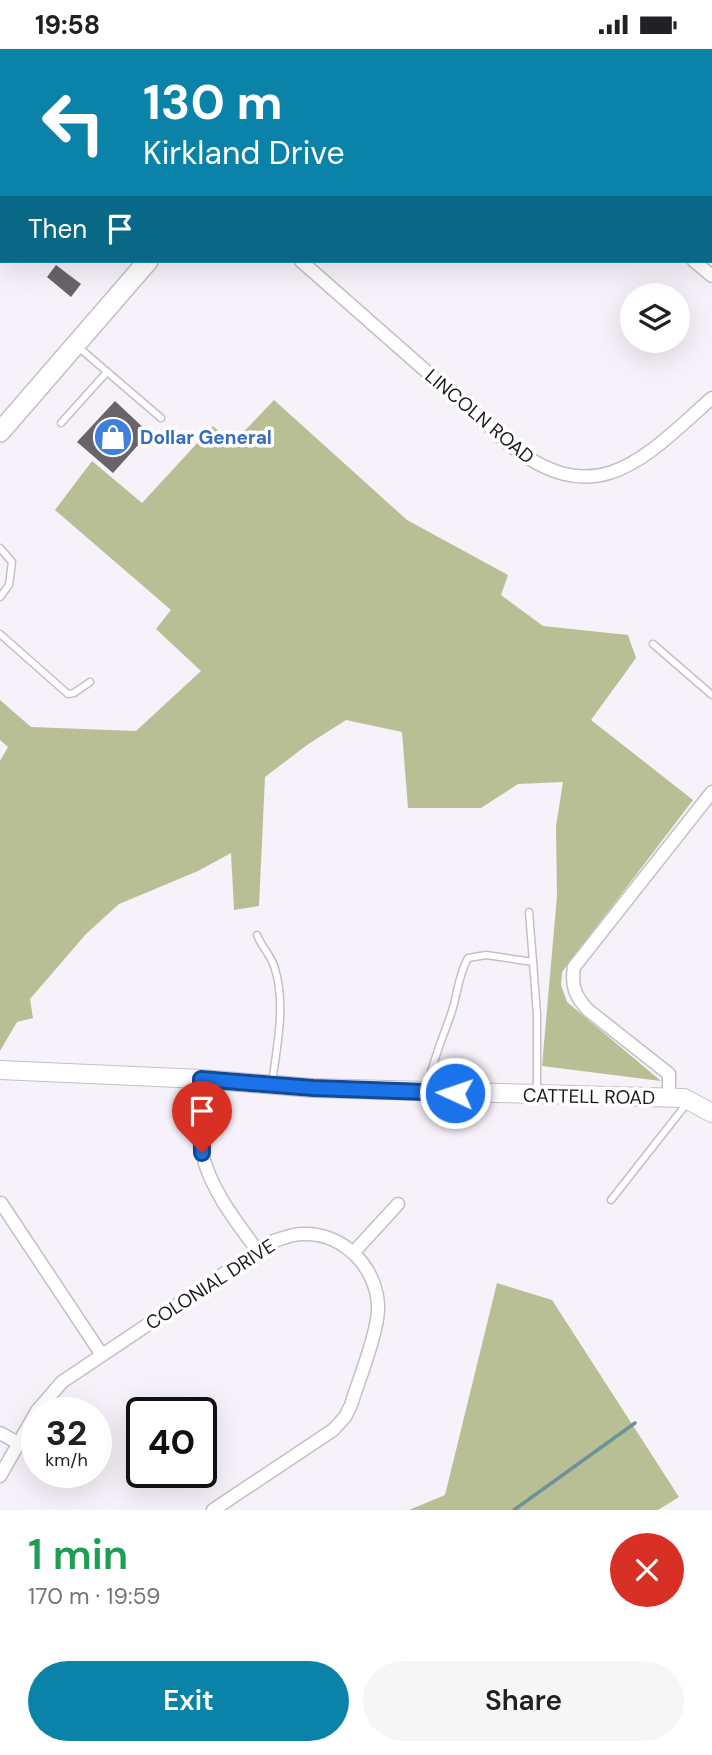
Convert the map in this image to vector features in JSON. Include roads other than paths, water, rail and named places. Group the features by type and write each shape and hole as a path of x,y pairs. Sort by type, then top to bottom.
{"main road":[{"path":"0,432 146,263"}],"street":[{"name":"LINCOLN ROAD","path":"303,263 510,445 532,462 552,471 578,477 602,476 622,469 650,452 712,398"},
{"path":"696,263 712,277"},
{"path":"669,1097 669,1074 588,1010 576,998 571,981 574,967 712,792"},
{"name":"CATTELL ROAD","path":"0,1070 427,1092 669,1097 689,1100 712,1113"},
{"path":"201,1079 202,1153 205,1165 211,1182 257,1250"},
{"path":"1,1203 102,1355"},
{"path":"213,1510 333,1430 345,1417 361,1373 378,1311 375,1287 354,1252 398,1204"},
{"name":"COLONIAL DRIVE","path":"0,1476 18,1443 51,1393 62,1382 257,1250 288,1236 302,1234 332,1239 354,1252"},
{"path":"0,1433 18,1443"}],"lane":[{"path":"75,345 161,418"},
{"path":"61,423 107,372"},
{"path":"0,548 12,562 9,585 0,597"},
{"path":"0,634 68,694 90,682"},
{"path":"653,644 712,695"},
{"path":"529,912 537,1015 537,1095"},
{"path":"257,935 262,949 272,960 278,981 279,1035 271,1085"},
{"path":"427,1092 432,1063 452,1010 459,975 468,958 486,955 533,962"},
{"path":"611,1200 689,1100"}],"waterway":[{"path":"514,1510 635,1423"}],"place":[{"name":"Dollar General","path":"113,437"}]}
